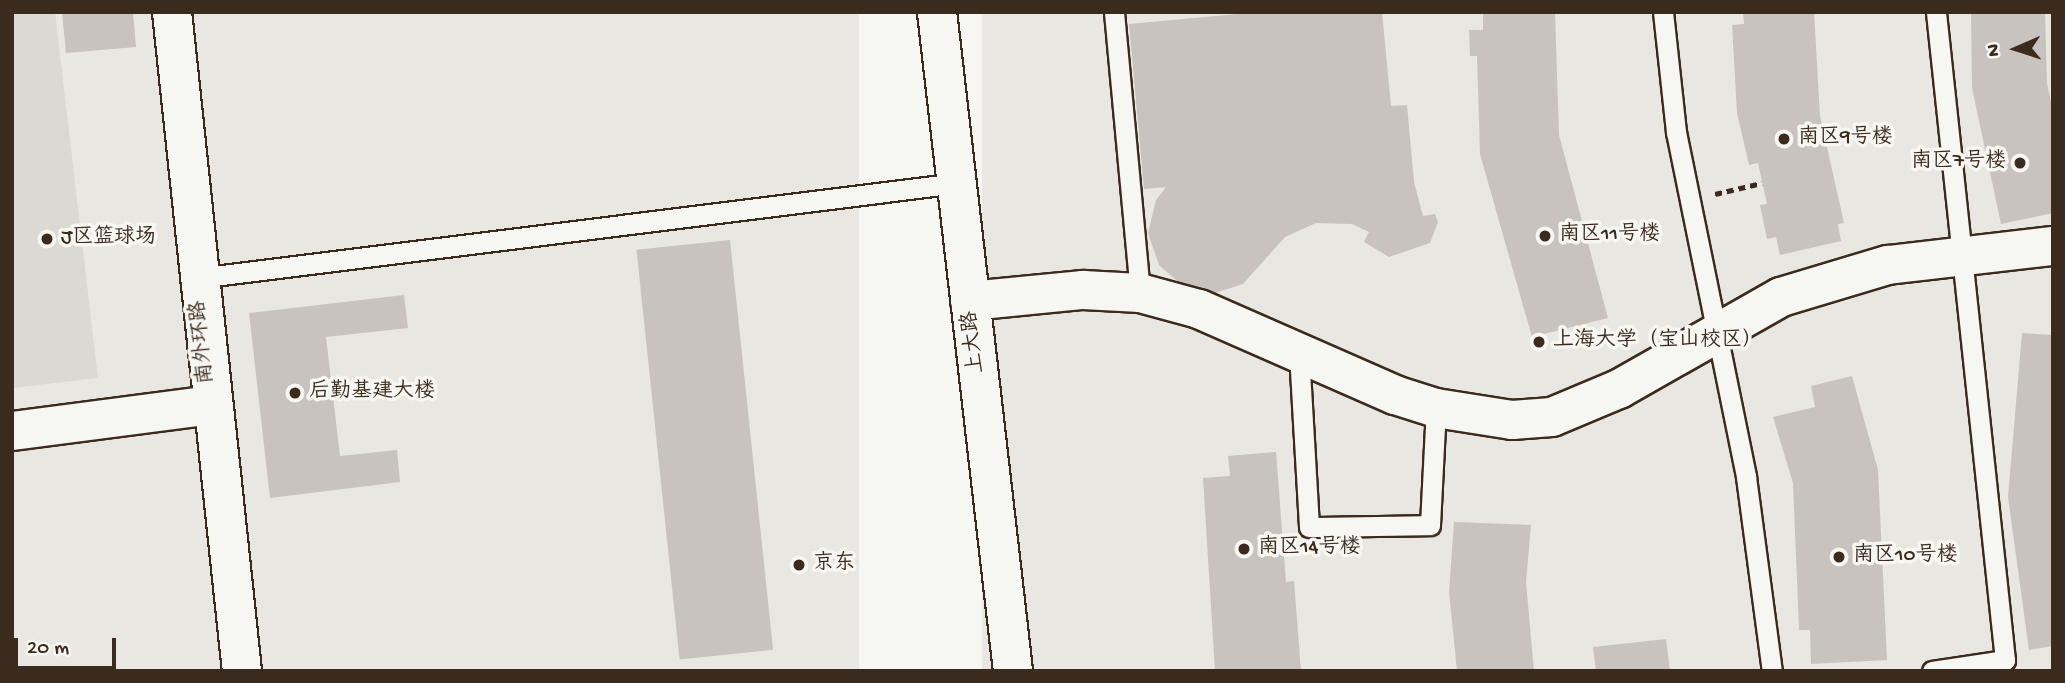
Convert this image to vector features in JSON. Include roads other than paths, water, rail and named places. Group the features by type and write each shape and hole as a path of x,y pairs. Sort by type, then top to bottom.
{"street":[{"name":"南外环路","path":"172,12 211,405 242,671"},
{"name":"上大路","path":"937,12 1013,671"},
{"path":"970,301 1083,290 1140,293 1199,309 1436,408 1512,420 1552,417 1619,389 1781,298 1888,265 2053,246"},
{"path":"12,430 211,405"}],"lane":[{"path":"1114,12 1140,293"},
{"path":"1663,12 1676,132 1746,477 1772,671"},
{"path":"1932,671 2005,660 1936,12"},
{"path":"198,278 957,183"},
{"path":"1299,352 1309,527 1430,524 1436,408"}],"place":[{"name":"南区9号楼","path":"1784,139"},
{"name":"南区7号楼","path":"2020,163"},
{"name":"南区11号楼","path":"1545,236"},
{"name":"J区篮球场","path":"47,239"},
{"name":"上海大学（宝山校区）","path":"1539,342"},
{"name":"后勤基建大楼","path":"295,393"},
{"name":"南区14号楼","path":"1244,549"},
{"name":"南区10号楼","path":"1839,557"},
{"name":"京东","path":"799,565"}]}
